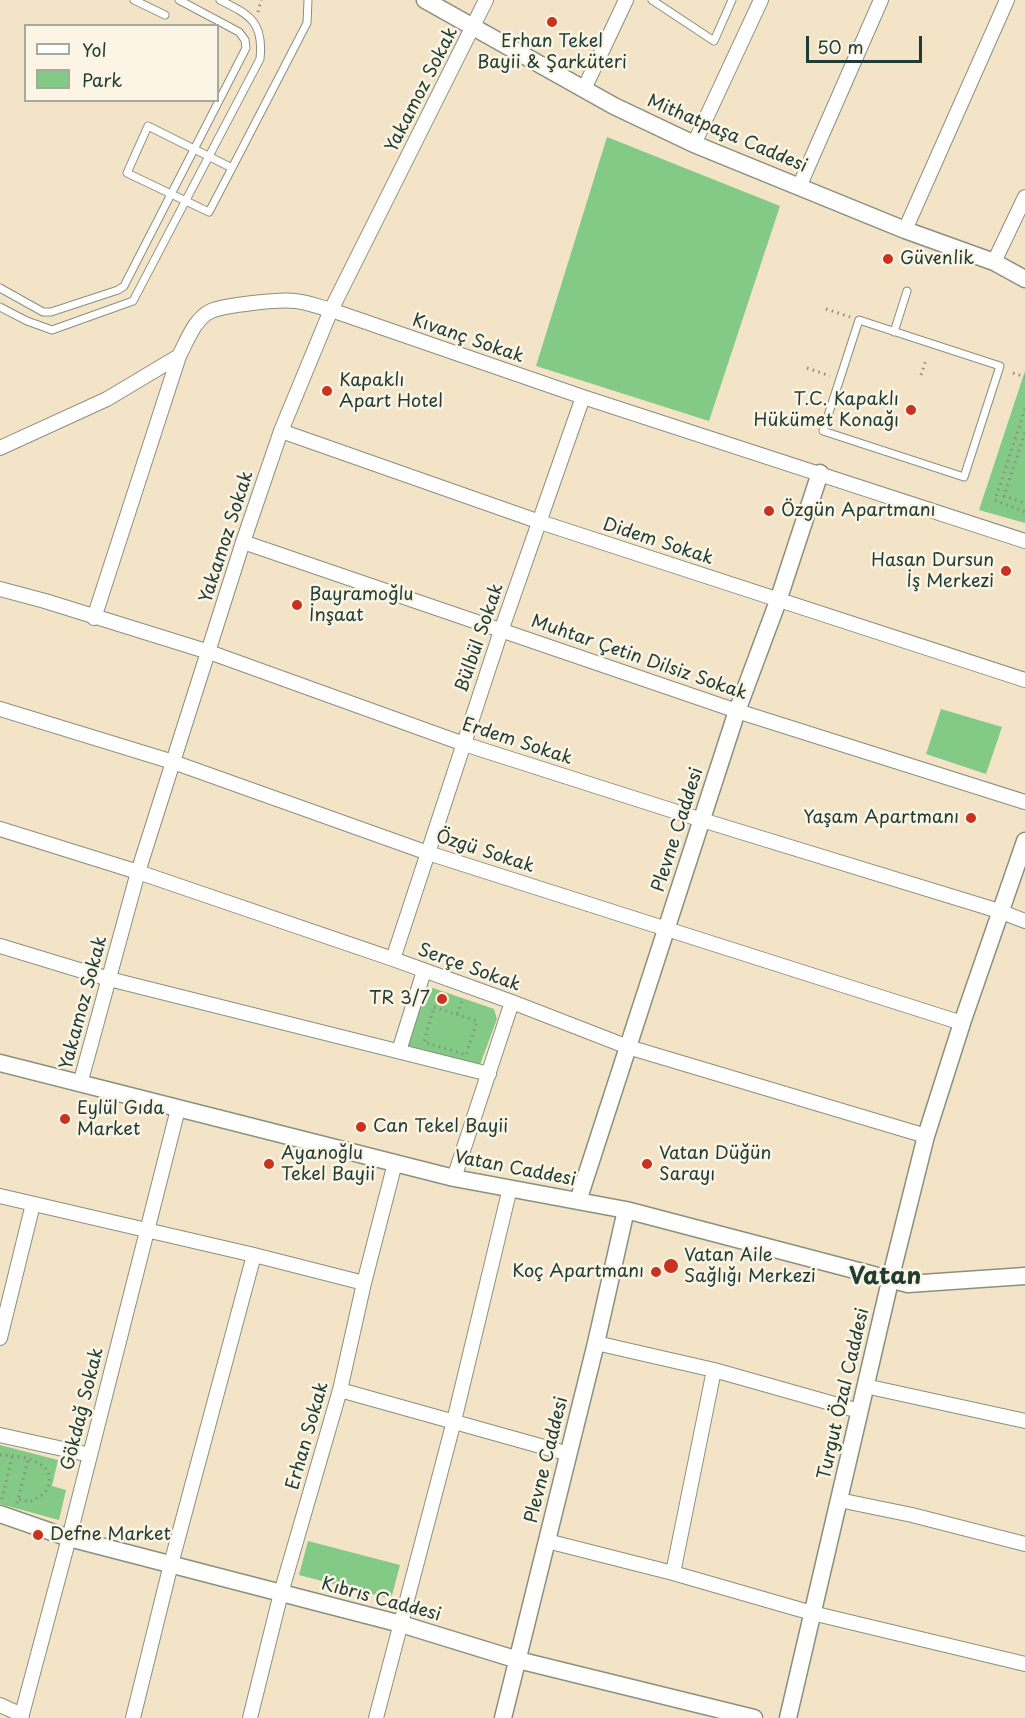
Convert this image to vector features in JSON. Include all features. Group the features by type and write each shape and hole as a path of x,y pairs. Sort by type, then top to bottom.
{"street":[{"name":"Mithatpaşa Caddesi","path":"425,0 614,106 694,144 904,230 994,262 1025,279"},
{"name":"Yakamoz Sokak","path":"80,1084 138,872 243,542 281,431 331,310 486,0"},
{"path":"584,89 626,0"},
{"path":"694,144 761,0"},
{"path":"799,187 881,0"},
{"path":"904,230 1007,0"},
{"path":"994,262 1025,197"},
{"name":"Kıvanç Sokak","path":"94,618 180,356 198,322 211,311 294,301 331,310 583,397 1025,541"},
{"path":"0,448 107,399 180,356"},
{"name":"Bülbül Sokak","path":"393,959 501,631 583,397"},
{"name":"Didem Sokak","path":"281,431 540,522 1025,680"},
{"name":"Plevne Caddesi","path":"578,1201 737,711 778,601 820,473"},
{"name":"Muhtar Çetin Dilsiz Sokak","path":"243,542 737,711 1025,802"},
{"name":"Erdem Sokak","path":"0,590 45,601 209,652 464,744 1025,921"},
{"name":"Özgü Sokak","path":"0,709 172,762 428,852 666,930 962,1023"},
{"name":"Serçe Sokak","path":"0,829 138,872 393,959 628,1047 926,1136"},
{"name":"Turgut Özal Caddesi","path":"788,1718 926,1136 999,911 1025,841"},
{"path":"0,946 109,979 489,1074"},
{"path":"399,1051 424,970"},
{"path":"454,1178 512,1002"},
{"name":"Vatan Caddesi","path":"0,1063 454,1178 626,1210 908,1284 1025,1276"},
{"name":"Gökdağ Sokak","path":"21,1716 69,1538 178,1109"},
{"name":"Erhan Sokak","path":"250,1718 281,1593 340,1390 364,1283 395,1163"},
{"path":"376,1718 454,1421 510,1188"},
{"path":"0,1196 364,1283"},
{"path":"0,1338 33,1204"},
{"name":"Plevne Caddesi","path":"503,1718 596,1343 626,1210"},
{"path":"133,1718 171,1564 254,1255"},
{"path":"596,1343 714,1370 859,1411"},
{"path":"673,1573 714,1370"},
{"path":"865,1386 1025,1421"},
{"path":"340,1390 569,1454"},
{"path":"1003,1415 1025,1415"},
{"path":"0,1435 90,1455"},
{"path":"839,1500 912,1515 1025,1544"},
{"name":"Kıbrıs Caddesi","path":"0,1514 69,1538 401,1624 518,1660 754,1718"},
{"path":"547,1541 673,1573 812,1613 1025,1664"},
{"path":"0,1705 21,1716"}],"lane":[{"path":"134,0 148,3 165,15"},
{"path":"179,0 239,32 246,40 246,48 219,100"},
{"path":"0,307 27,321 52,330 133,301 260,59 262,44 259,31 247,14 220,0"},
{"path":"232,168 148,126 127,173 209,212 232,168 307,23 308,0"},
{"path":"652,0 714,41 732,0"},
{"path":"0,288 43,312 51,312 124,286 218,102"},
{"path":"894,332 907,291"},
{"path":"27,321 35,307"},
{"path":"859,320 1000,366 964,477 823,431 859,320"}],"path":[{"path":"826,309 859,320"},
{"path":"921,375 926,360"},
{"path":"807,368 840,379"},
{"path":"1013,373 1025,377"},
{"path":"1025,409 995,500 1025,512"},
{"path":"1019,427 1025,431 1024,442 1004,496 1025,503"},
{"path":"435,1007 477,1021 466,1055 424,1042 435,1007"},
{"path":"0,1455 41,1463 49,1475 49,1484 45,1493 30,1502 18,1498"},
{"path":"12,1457 2,1501 17,1504 28,1460"}],"green space":[{"path":"607,137 780,206 709,421 536,366"},
{"path":"1025,371 1025,523 979,510"},
{"path":"941,709 1002,727 986,774 926,754"},
{"path":"433,988 494,1009 497,1019 478,1070 406,1047 424,992"},
{"path":"0,1445 58,1460 52,1486 66,1490 59,1520 0,1504"},
{"path":"308,1541 400,1565 391,1599 299,1575"}],"place":[{"name":"Erhan Tekel Bayii & Şarküteri","path":"552,22"},
{"name":"Güvenlik","path":"888,259"},
{"name":"Kapaklı Apart Hotel","path":"327,391"},
{"name":"T.C. Kapaklı Hükümet Konağı","path":"911,410"},
{"name":"Özgün Apartmanı","path":"769,511"},
{"name":"Hasan Dursun İş Merkezi","path":"1006,571"},
{"name":"Bayramoğlu İnşaat","path":"297,605"},
{"name":"Yaşam Apartmanı","path":"971,818"},
{"name":"TR 3/7","path":"442,999"},
{"name":"Eylül Gıda Market","path":"65,1119"},
{"name":"Can Tekel Bayii","path":"361,1127"},
{"name":"Ayanoğlu Tekel Bayii","path":"269,1164"},
{"name":"Vatan Düğün Sarayı","path":"647,1164"},
{"name":"Vatan Aile Sağlığı Merkezi","path":"671,1266"},
{"name":"Koç Apartmanı","path":"656,1272"},
{"name":"Defne Market","path":"38,1535"}],"district":[{"name":"Vatan","path":"885,1277"}]}
